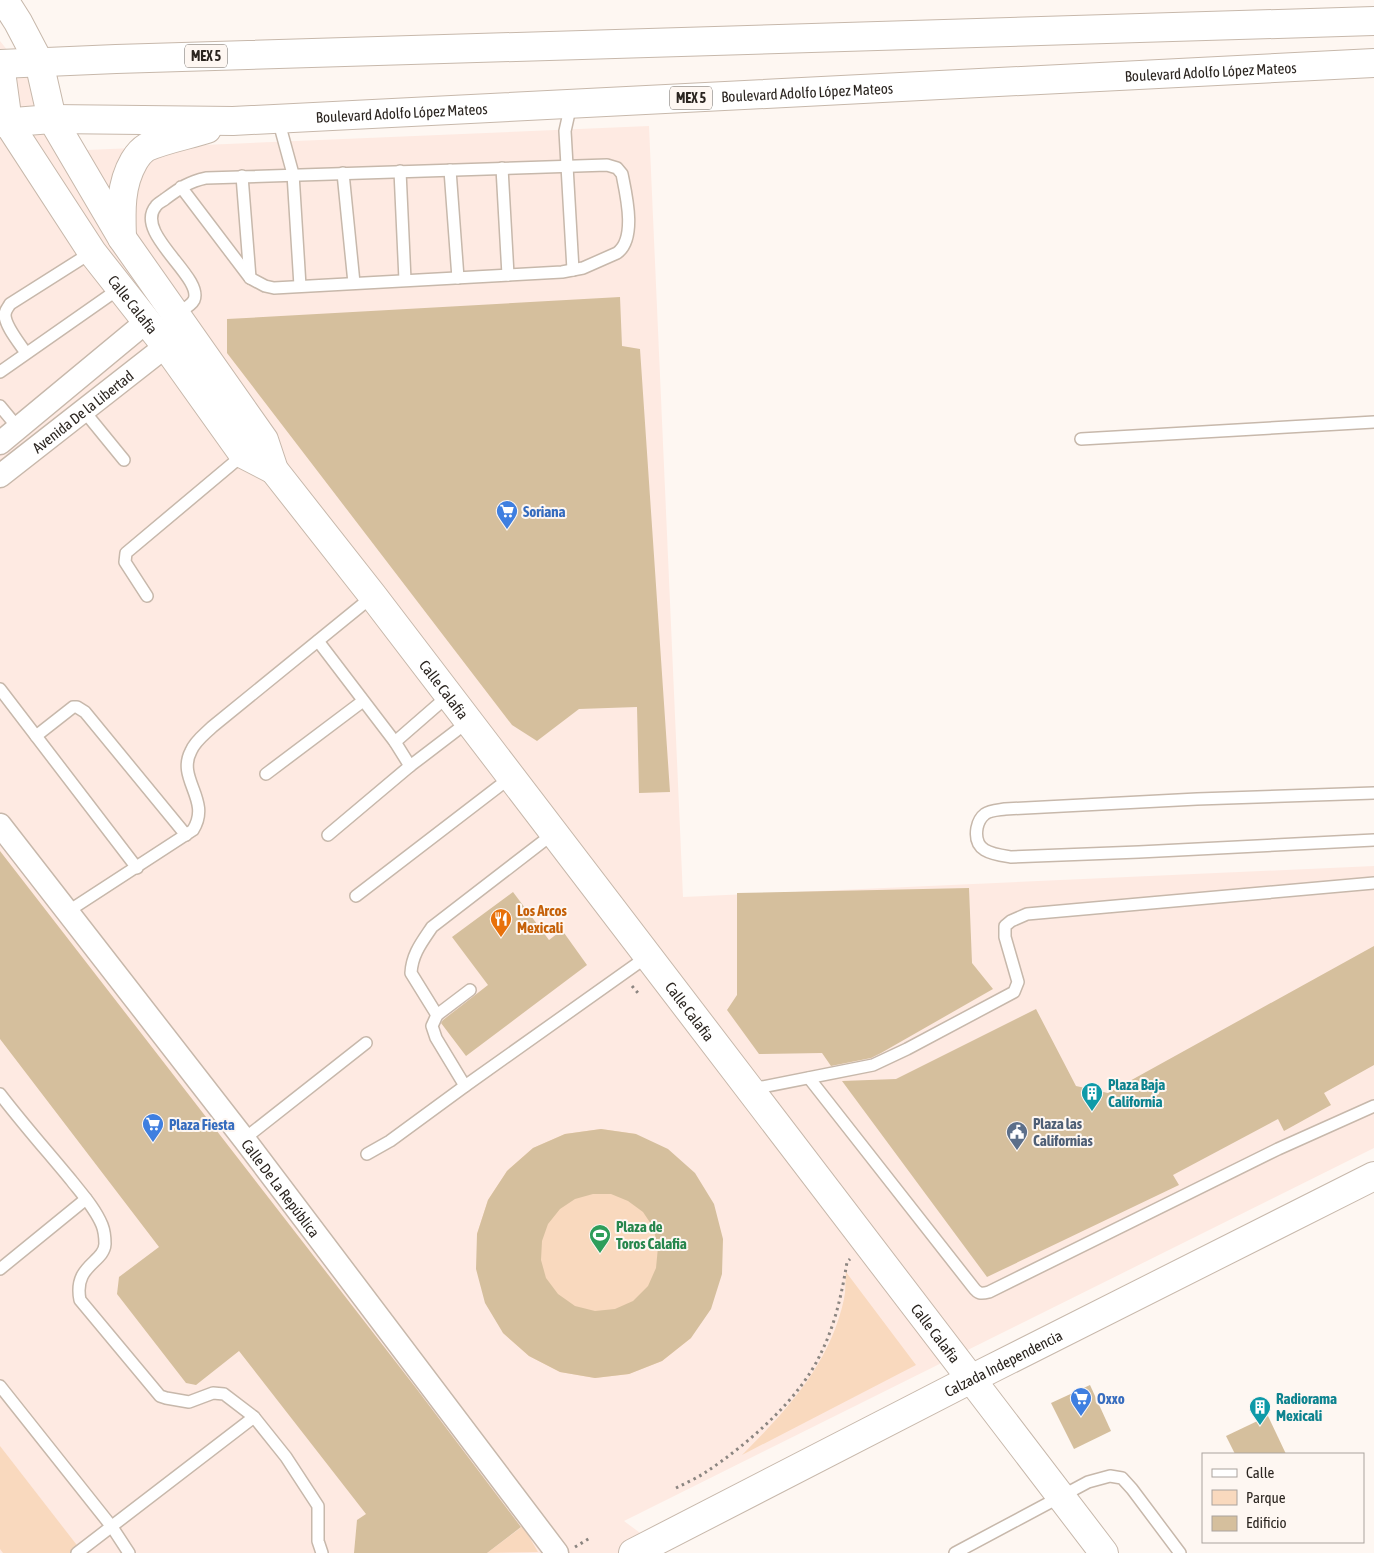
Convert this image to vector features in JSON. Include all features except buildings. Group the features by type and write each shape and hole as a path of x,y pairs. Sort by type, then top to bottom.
{"main road":[{"name":"Calle Calafia","path":"11,11 39,62 52,119 122,238 176,314 253,447"},
{"path":"4,123 0,64 11,11"},
{"name":"MEX 5","path":"0,64 1374,21"},
{"name":"Boulevard Adolfo López Mateos","path":"4,123 52,119 233,121 278,119 1374,62"},
{"path":"122,238 125,180 130,169 145,148 233,121"},
{"name":"Calle Calafia","path":"4,123 92,252 166,346 274,470 373,596 1104,1553"},
{"name":"Calzada Independencia","path":"633,1553 971,1379 1374,1176"}],"street":[{"name":"Avenida De la Libertad","path":"0,443 146,322"},
{"name":"Avenida De la Libertad","path":"0,476 166,346"},
{"name":"Calle De La República","path":"0,825 244,1140 557,1553"}],"lane":[{"path":"571,104 565,131 573,270"},
{"path":"278,119 293,174 300,286"},
{"path":"176,314 194,300 194,289 158,237 152,223 152,215 156,206 181,187 191,181 206,178 607,165 617,168 622,174 629,229 622,249 583,268 573,270 274,288 265,286 250,278 181,187"},
{"path":"502,168 508,275"},
{"path":"450,170 458,278"},
{"path":"400,171 405,280"},
{"path":"343,173 354,283"},
{"path":"242,176 250,278"},
{"path":"26,353 13,335 4,317 5,311 10,304 92,252"},
{"path":"0,372 120,288"},
{"path":"0,406 19,429"},
{"path":"84,411 124,460"},
{"path":"1081,439 1374,422"},
{"path":"147,596 125,562 126,553 253,447"},
{"path":"67,912 193,830 198,823 199,802 189,779 188,759 191,750 212,727 373,596"},
{"path":"318,641 395,742 410,766"},
{"path":"0,689 137,868"},
{"path":"395,742 449,695"},
{"path":"266,774 363,701"},
{"path":"36,736 73,707 80,708 186,835"},
{"path":"328,835 410,766 469,722"},
{"path":"356,896 511,777"},
{"path":"1374,793 1005,809 986,813 980,819 976,833 977,841 982,848 993,854 1011,857 1374,840"},
{"path":"437,1015 411,973 414,954 420,944 432,927 554,833"},
{"path":"750,1089 873,1065 886,1060 1014,992 1018,982 1005,937 1005,926 1011,920 1027,914 1374,884"},
{"path":"368,1154 390,1141 648,956"},
{"path":"465,1086 433,1032 432,1026 437,1015 470,990"},
{"path":"244,1140 366,1042"},
{"path":"809,1078 977,1292 982,1294 1278,1149 1374,1106"},
{"path":"0,1094 86,1199 102,1226 105,1246 79,1281 80,1300 160,1396 189,1402 213,1393 224,1394 254,1417 286,1457 318,1506 318,1541 322,1553"},
{"path":"0,1269 86,1199"},
{"path":"0,1386 112,1527 129,1553"},
{"path":"78,1553 254,1417"},
{"path":"955,1553 1088,1482 1110,1476 1122,1478 1180,1553"}],"path":[{"path":"676,1488 706,1472 749,1439 780,1411 802,1385 821,1354 832,1326 842,1293 847,1262 867,1243"}],"shaded area":[{"path":"0,41 87,150 649,126 683,897 1374,866 1374,1148 624,1521 667,1553 0,1553"}],"green space":[{"name":"Plaza de Toros Calafia","path":"601,1129 636,1134 691,1338 662,1361 629,1374 595,1378 560,1372 529,1356 503,1333 477,1234 488,1200 507,1171 533,1148 565,1134"},
{"path":"846,1272 916,1365 742,1455 775,1421 805,1385 817,1365 837,1323 845,1296"},
{"path":"0,1446 83,1553 3,1553 0,1549"},
{"path":"523,1526 538,1552 487,1553"}],"place":[{"name":"Soriana","path":"507,530"},
{"name":"Los Arcos Mexicali","path":"501,938"},
{"name":"Plaza Baja California","path":"1092,1112"},
{"name":"Plaza Fiesta","path":"153,1143"},
{"name":"Plaza las Californias","path":"1017,1151"},
{"name":"Plaza de Toros Calafia","path":"600,1254"},
{"name":"Oxxo","path":"1081,1417"},
{"name":"Radiorama Mexicali","path":"1260,1426"}]}
